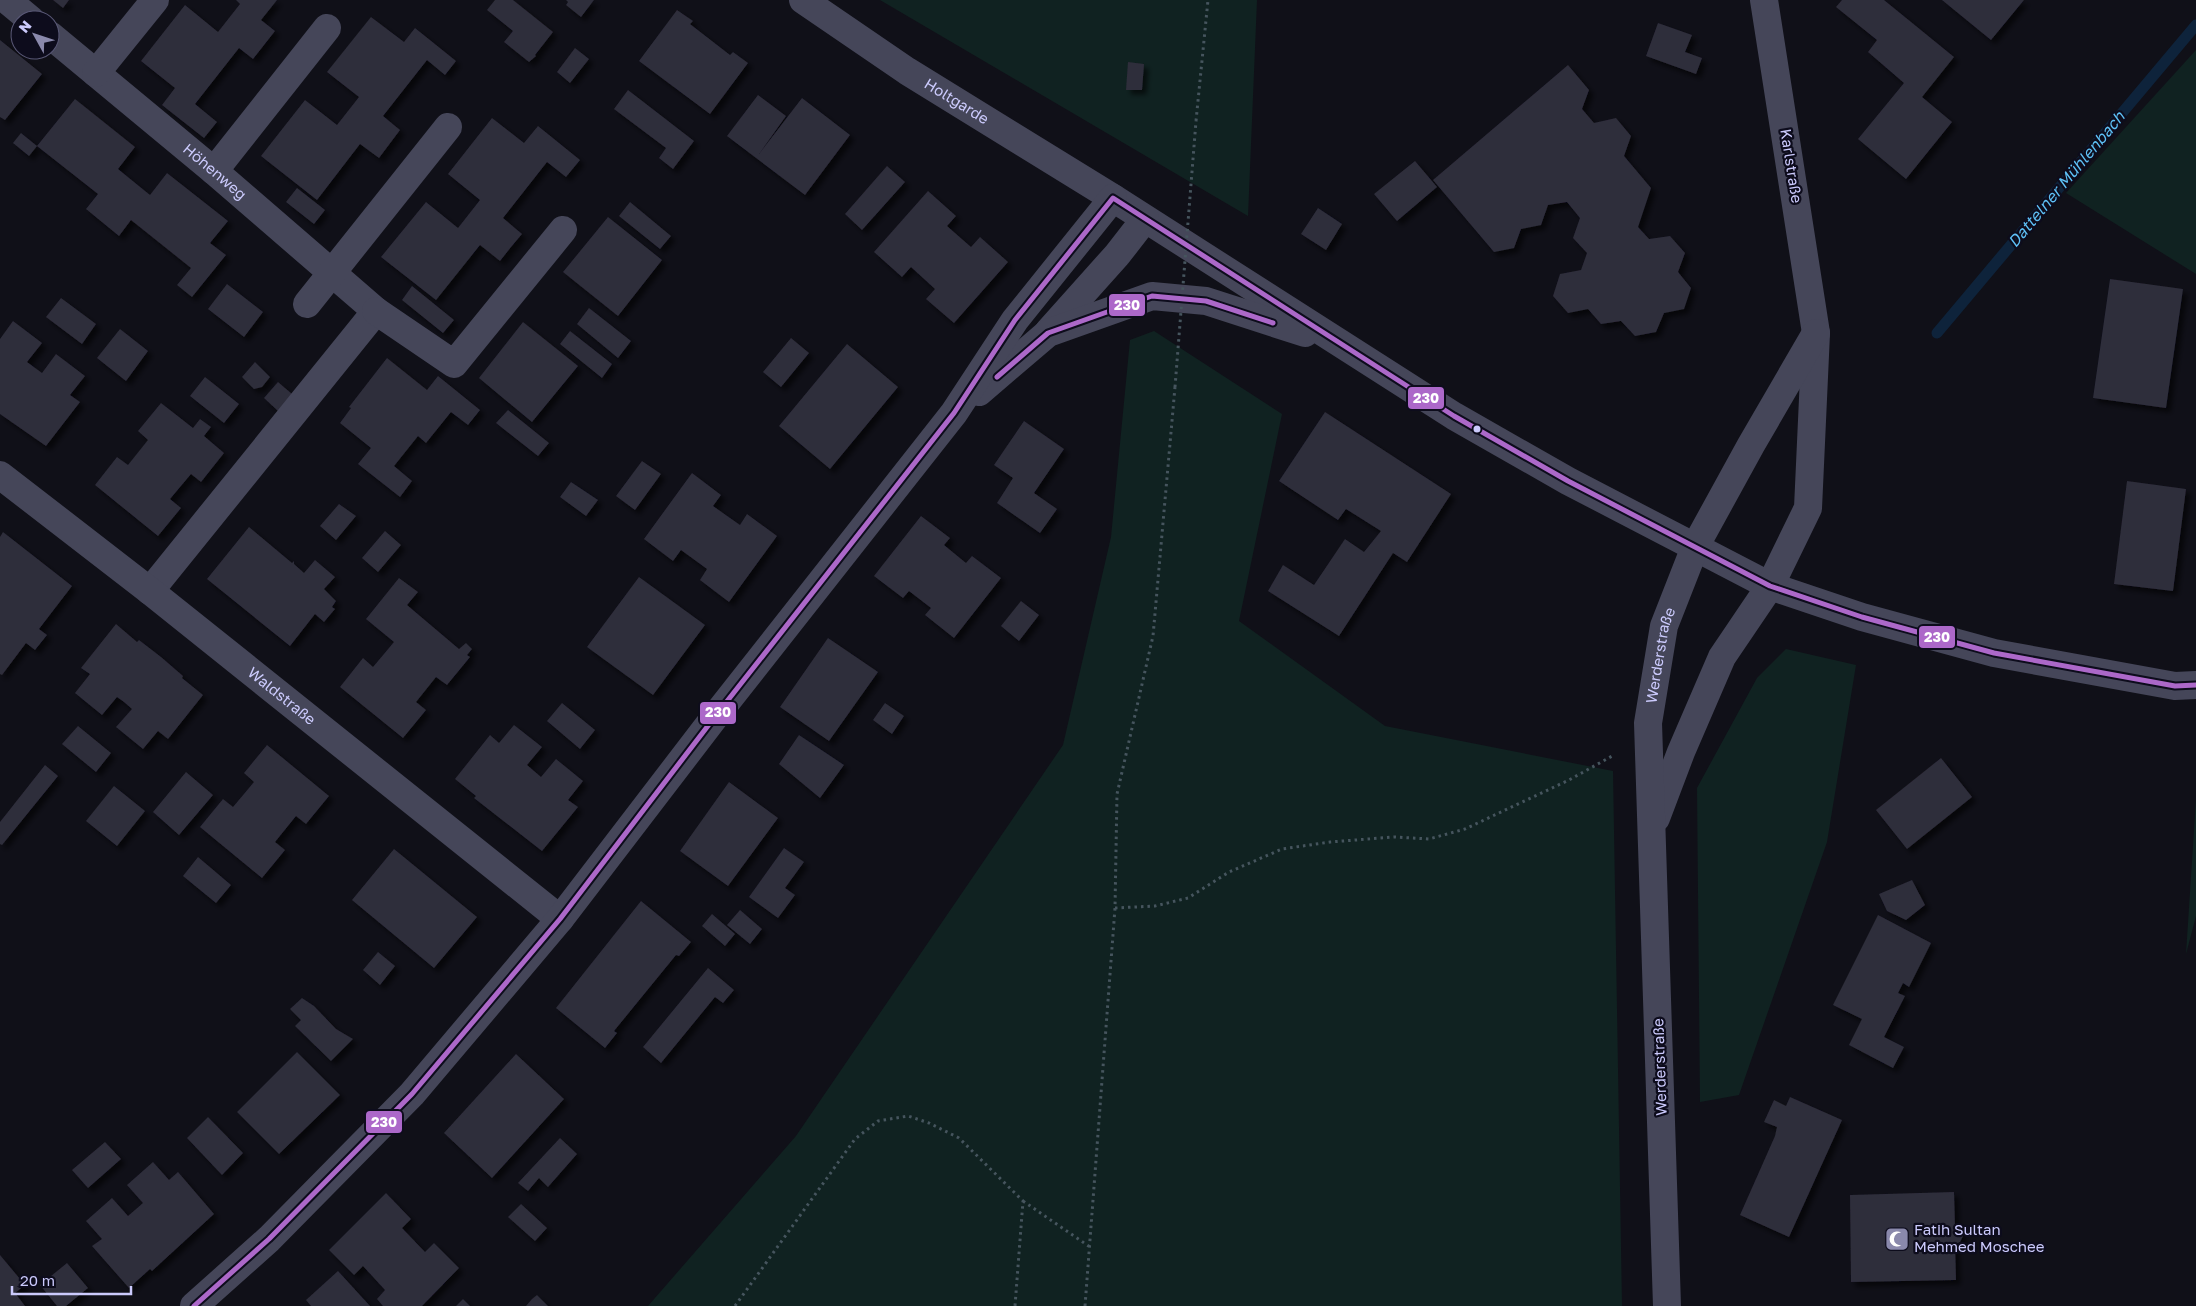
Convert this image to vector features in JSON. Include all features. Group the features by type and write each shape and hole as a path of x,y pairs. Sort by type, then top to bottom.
{"street":[{"path":"7,0 19,10"},
{"path":"96,73 155,0"},
{"name":"Holtgarde","path":"803,0 907,71 1145,218 1349,349"},
{"name":"Karlstraße","path":"1764,0 1816,333 1808,508 1770,586"},
{"path":"214,171 327,28"},
{"name":"Höhenweg","path":"60,43 214,171 376,311 454,364 563,230"},
{"path":"307,304 448,127"},
{"path":"194,1306 269,1239 412,1094 560,919 723,707 954,413 1015,320 1113,198"},
{"path":"954,413 1048,332 1117,255 1145,218"},
{"path":"1048,332 1152,296 1206,301 1349,349 1454,416 1568,481 1770,586 1862,617 1994,653 2175,686 2196,685"},
{"path":"150,591 376,311"},
{"path":"1695,547 1816,333"},
{"name":"Waldstraße","path":"0,475 150,591 560,919"},
{"name":"Werderstraße","path":"1667,1306 1653,828 1648,723 1664,626 1695,547"},
{"name":"Werderstraße","path":"1653,828 1681,752 1722,657 1770,586"}],"path":[{"path":"1086,1306 1115,908 1117,794 1153,636 1196,121 1208,0"},
{"path":"1115,908 1155,906 1188,898 1229,872 1282,849 1330,842 1394,837 1429,839 1465,829 1569,780 1622,750 1649,748"},
{"path":"735,1306 855,1139 878,1121 908,1116 929,1123 959,1138 1023,1201 1090,1247"},
{"path":"1015,1306 1023,1201"}],"shaded area":[{"path":"880,0 1257,0 1248,216"},
{"path":"2196,50 2196,274 2066,193"},
{"path":"1154,331 1282,414 1239,621 1385,726 1613,771 1622,1306 648,1306 796,1136 1063,745 1111,537 1130,340"},
{"path":"1786,649 1856,665 1827,842 1739,1095 1700,1102 1697,788 1757,678"},
{"path":"2196,799 2196,916 2186,954"}],"building":[{"path":"53,0 69,0 63,8"},
{"path":"236,0 277,0 261,20 275,31 253,59 239,48 195,104 217,122 204,138 162,105 175,88 141,61 185,5 218,32 240,4"},
{"path":"495,0 513,0 553,32 536,56 529,62 504,42 513,31 487,10"},
{"path":"566,0 594,0 581,17 566,5 568,2"},
{"path":"1842,0 1884,0 1954,57 1922,97 1952,122 1906,179 1858,139 1904,83 1868,52 1877,40 1836,7"},
{"path":"1942,0 2024,0 1991,40"},
{"path":"677,10 693,21 690,24 730,55 733,52 748,63 710,114 639,61"},
{"path":"371,17 404,42 415,28 456,61 445,75 427,60 383,116 400,130 379,158 360,144 317,200 261,156 305,100 337,125 359,97 327,72"},
{"path":"1658,23 1692,35 1685,52 1702,58 1696,74 1646,56"},
{"path":"0,40 10,48 10,60 25,60 42,74 5,120 0,117"},
{"path":"575,48 589,59 570,83 557,72"},
{"path":"1128,62 1144,64 1142,90 1126,90"},
{"path":"1568,65 1589,90 1582,109 1594,123 1616,118 1631,136 1624,156 1651,188 1638,227 1649,239 1670,236 1685,253 1678,272 1691,288 1684,309 1664,313 1656,332 1635,336 1621,321 1601,324 1588,309 1568,313 1553,296 1560,274 1581,270 1587,253 1573,238 1580,218 1567,202 1548,205 1541,225 1521,229 1514,248 1494,252 1433,180"},
{"path":"628,90 694,141 673,169 659,158 666,148 614,109"},
{"path":"758,95 786,116 759,154 802,98 850,135 805,195 727,136"},
{"path":"75,99 135,147 118,169 150,195 167,173 228,221 210,243 226,255 192,297 177,285 191,268 131,220 119,236 86,209 98,194 37,146"},
{"path":"492,118 524,143 538,126 580,160 566,177 547,162 503,218 522,234 500,261 480,245 436,300 381,257 426,202 458,228 480,200 448,174"},
{"path":"21,133 37,146 29,156 13,143"},
{"path":"1415,161 1437,187 1397,221 1374,194"},
{"path":"887,166 905,182 862,230 845,214"},
{"path":"297,188 325,210 314,224 286,202"},
{"path":"928,191 956,216 947,226 971,247 980,237 1008,262 954,323 926,299 935,289 911,267 902,277 874,252"},
{"path":"630,202 671,236 660,249 619,216"},
{"path":"1318,208 1342,224 1326,250 1301,234"},
{"path":"608,217 662,260 618,316 563,272"},
{"path":"2110,279 2183,289 2166,408 2093,398"},
{"path":"227,284 263,312 244,337 208,309"},
{"path":"412,286 454,320 443,333 402,300"},
{"path":"61,298 96,324 82,344 46,317"},
{"path":"589,308 631,341 618,358 577,324"},
{"path":"13,321 42,343 27,362 42,373 56,354 85,376 70,395 80,402 46,446 0,414 0,339"},
{"path":"523,322 578,366 532,422 479,378"},
{"path":"120,329 148,351 126,381 97,358"},
{"path":"570,331 612,364 602,378 560,344"},
{"path":"791,338 809,353 781,387 763,372"},
{"path":"847,344 898,387 830,469 779,426"},
{"path":"387,358 427,390 438,376 480,410 468,425 451,412 426,443 418,436 394,466 412,481 400,497 358,464 371,448 340,423 351,408 349,407"},
{"path":"255,362 270,377 262,387 254,389 242,377"},
{"path":"205,377 239,404 224,423 190,396"},
{"path":"278,382 292,394 278,411 264,398"},
{"path":"161,403 193,428 200,419 211,427 204,436 224,453 201,482 191,474 170,499 181,508 158,536 95,485 117,457 128,465 148,440 138,431"},
{"path":"508,410 549,443 538,456 496,423"},
{"path":"1325,412 1451,494 1407,562 1393,553 1339,636 1268,591 1283,565 1314,585 1345,539 1364,552 1381,531 1346,509 1338,520 1279,481"},
{"path":"1024,421 1064,449 1034,493 1057,509 1040,533 997,503 1013,478 994,465"},
{"path":"642,461 661,474 635,510 616,496"},
{"path":"692,473 721,495 713,506 740,525 747,514 777,536 729,602 700,580 707,569 681,550 673,561 644,539"},
{"path":"2127,481 2186,489 2173,591 2114,584"},
{"path":"571,482 598,500 586,516 560,497"},
{"path":"339,504 356,516 336,540 320,526"},
{"path":"921,516 950,538 944,545 966,563 972,556 1001,578 954,638 925,615 931,608 909,591 903,598 874,576"},
{"path":"249,527 292,563 294,561 294,564 304,573 315,560 335,577 324,589 336,601 332,607 335,609 324,622 315,614 290,646 207,579"},
{"path":"385,531 401,545 378,572 362,558"},
{"path":"3,532 72,586 39,629 47,635 35,650 26,643 2,675 0,674 0,537"},
{"path":"639,577 705,625 653,695 587,647"},
{"path":"399,578 418,592 407,605 459,649 466,643 472,649 467,655 470,657 447,685 436,677 416,702 426,710 403,738 340,687 363,658 373,667 394,642 366,619"},
{"path":"1021,601 1039,615 1019,641 1001,626"},
{"path":"116,624 137,642 139,640 161,657 203,695 168,739 158,731 143,749 116,727 132,709 124,702 117,697 102,715 75,693 90,674 81,668"},
{"path":"828,638 878,672 829,741 780,707"},
{"path":"562,703 595,730 580,749 547,721"},
{"path":"885,703 904,716 892,734 873,720"},
{"path":"514,725 542,747 527,765 541,777 556,759 583,781 568,800 578,807 542,851 474,798 476,796 455,779 490,735 499,743"},
{"path":"78,726 111,753 96,772 62,744"},
{"path":"799,735 844,765 820,798 779,764"},
{"path":"267,745 329,796 306,824 296,816 275,842 285,850 262,878 200,827 223,799 233,807 254,782 244,773"},
{"path":"1941,758 1972,797 1907,849 1876,810"},
{"path":"45,765 58,776 2,845 0,844 0,822"},
{"path":"186,772 213,795 179,835 153,812"},
{"path":"729,782 778,818 728,886 680,851"},
{"path":"114,786 145,811 117,846 86,821"},
{"path":"784,848 804,862 785,888 795,895 778,918 749,897"},
{"path":"394,849 477,917 434,968 352,900"},
{"path":"198,857 231,885 216,903 183,876"},
{"path":"1912,880 1925,905 1906,920 1887,911 1879,894"},
{"path":"641,901 691,942 679,956 676,955 614,1031 617,1033 605,1048 556,1008"},
{"path":"740,910 762,929 750,944 727,925"},
{"path":"712,914 735,934 725,946 702,926"},
{"path":"1878,915 1931,943 1909,987 1903,983 1898,993 1905,996 1884,1037 1904,1047 1893,1068 1849,1045 1862,1019 1833,1005"},
{"path":"378,952 395,966 380,985 363,970"},
{"path":"708,968 734,990 723,1003 715,997 661,1063 643,1047"},
{"path":"302,998 314,1006 336,1029 353,1039 331,1061 295,1026 301,1020 290,1009"},
{"path":"297,1052 340,1095 279,1154 237,1112"},
{"path":"516,1054 564,1099 492,1178 444,1133"},
{"path":"1790,1097 1842,1120 1789,1237 1740,1215 1775,1136 1777,1127 1764,1122 1774,1100 1786,1106"},
{"path":"208,1117 243,1153 222,1175 187,1138"},
{"path":"560,1138 577,1154 548,1187 539,1178 528,1191 518,1183"},
{"path":"105,1142 121,1159 88,1188 72,1170"},
{"path":"153,1162 169,1180 178,1172 214,1214 152,1271 150,1269 129,1288 92,1246 102,1239 86,1221 112,1198 128,1216 143,1203 127,1185"},
{"path":"1954,1192 1955,1228 1960,1230 1963,1236 1960,1242 1955,1244 1956,1280 1851,1282 1850,1195"},
{"path":"386,1193 411,1219 402,1228 425,1252 434,1243 459,1268 422,1306 383,1306 377,1299 385,1290 363,1266 354,1275 329,1250"},
{"path":"521,1204 547,1228 535,1241 508,1217"},
{"path":"0,1255 25,1285 15,1293 25,1306 0,1306"},
{"path":"67,1263 88,1288 66,1306 57,1306 40,1285"},
{"path":"338,1271 370,1306 311,1306 306,1300"},
{"path":"537,1295 548,1306 526,1306 532,1299"},
{"path":"463,1299 470,1306 456,1306"}],"waterway":[{"name":"Dattelner Mühlenbach","path":"1937,333 2196,25"}],"transit line":[{"name":"230","path":"194,1306 269,1239 412,1094 560,919 717,714 954,413 1015,320 1113,198 1454,416 1568,481 1770,586 1862,617 1994,653 2175,686 2196,685"},
{"name":"230","path":"997,377 1048,333 1152,296 1206,301 1273,323"}],"place":[{"name":"Fatih Sultan Mehmed Moschee","path":"1897,1239"}]}
